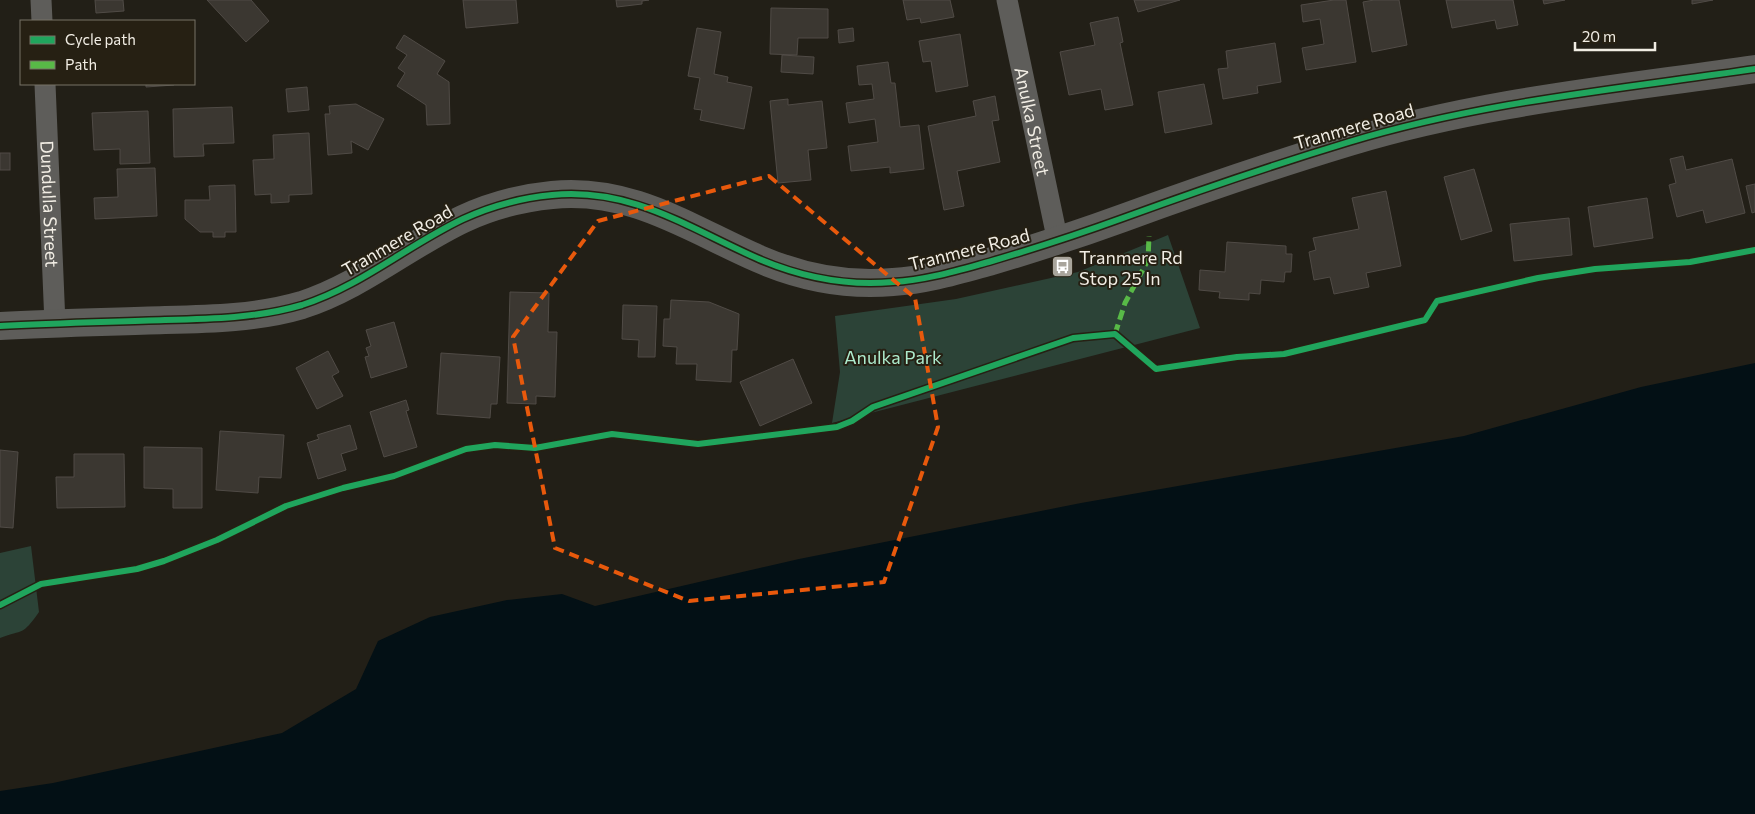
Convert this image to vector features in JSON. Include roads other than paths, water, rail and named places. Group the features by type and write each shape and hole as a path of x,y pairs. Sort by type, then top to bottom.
{"street":[{"path":"41,0 42,20"},
{"name":"Anulka Street","path":"1007,0 1058,242"},
{"name":"Tranmere Road","path":"0,326 222,318 278,311 319,298 354,282 462,219 493,207 556,194 587,194 621,199 652,208 684,221 759,259 809,276 831,280 872,283 925,279 1058,242 1212,186 1354,140 1419,122 1488,108 1755,69"},
{"name":"Dundulla Street","path":"45,85 55,324"}],"place":[{"name":"Tranmere Rd Stop 25 In","path":"1063,267"}],"park label":[{"name":"Anulka Park","path":"893,357"}]}
